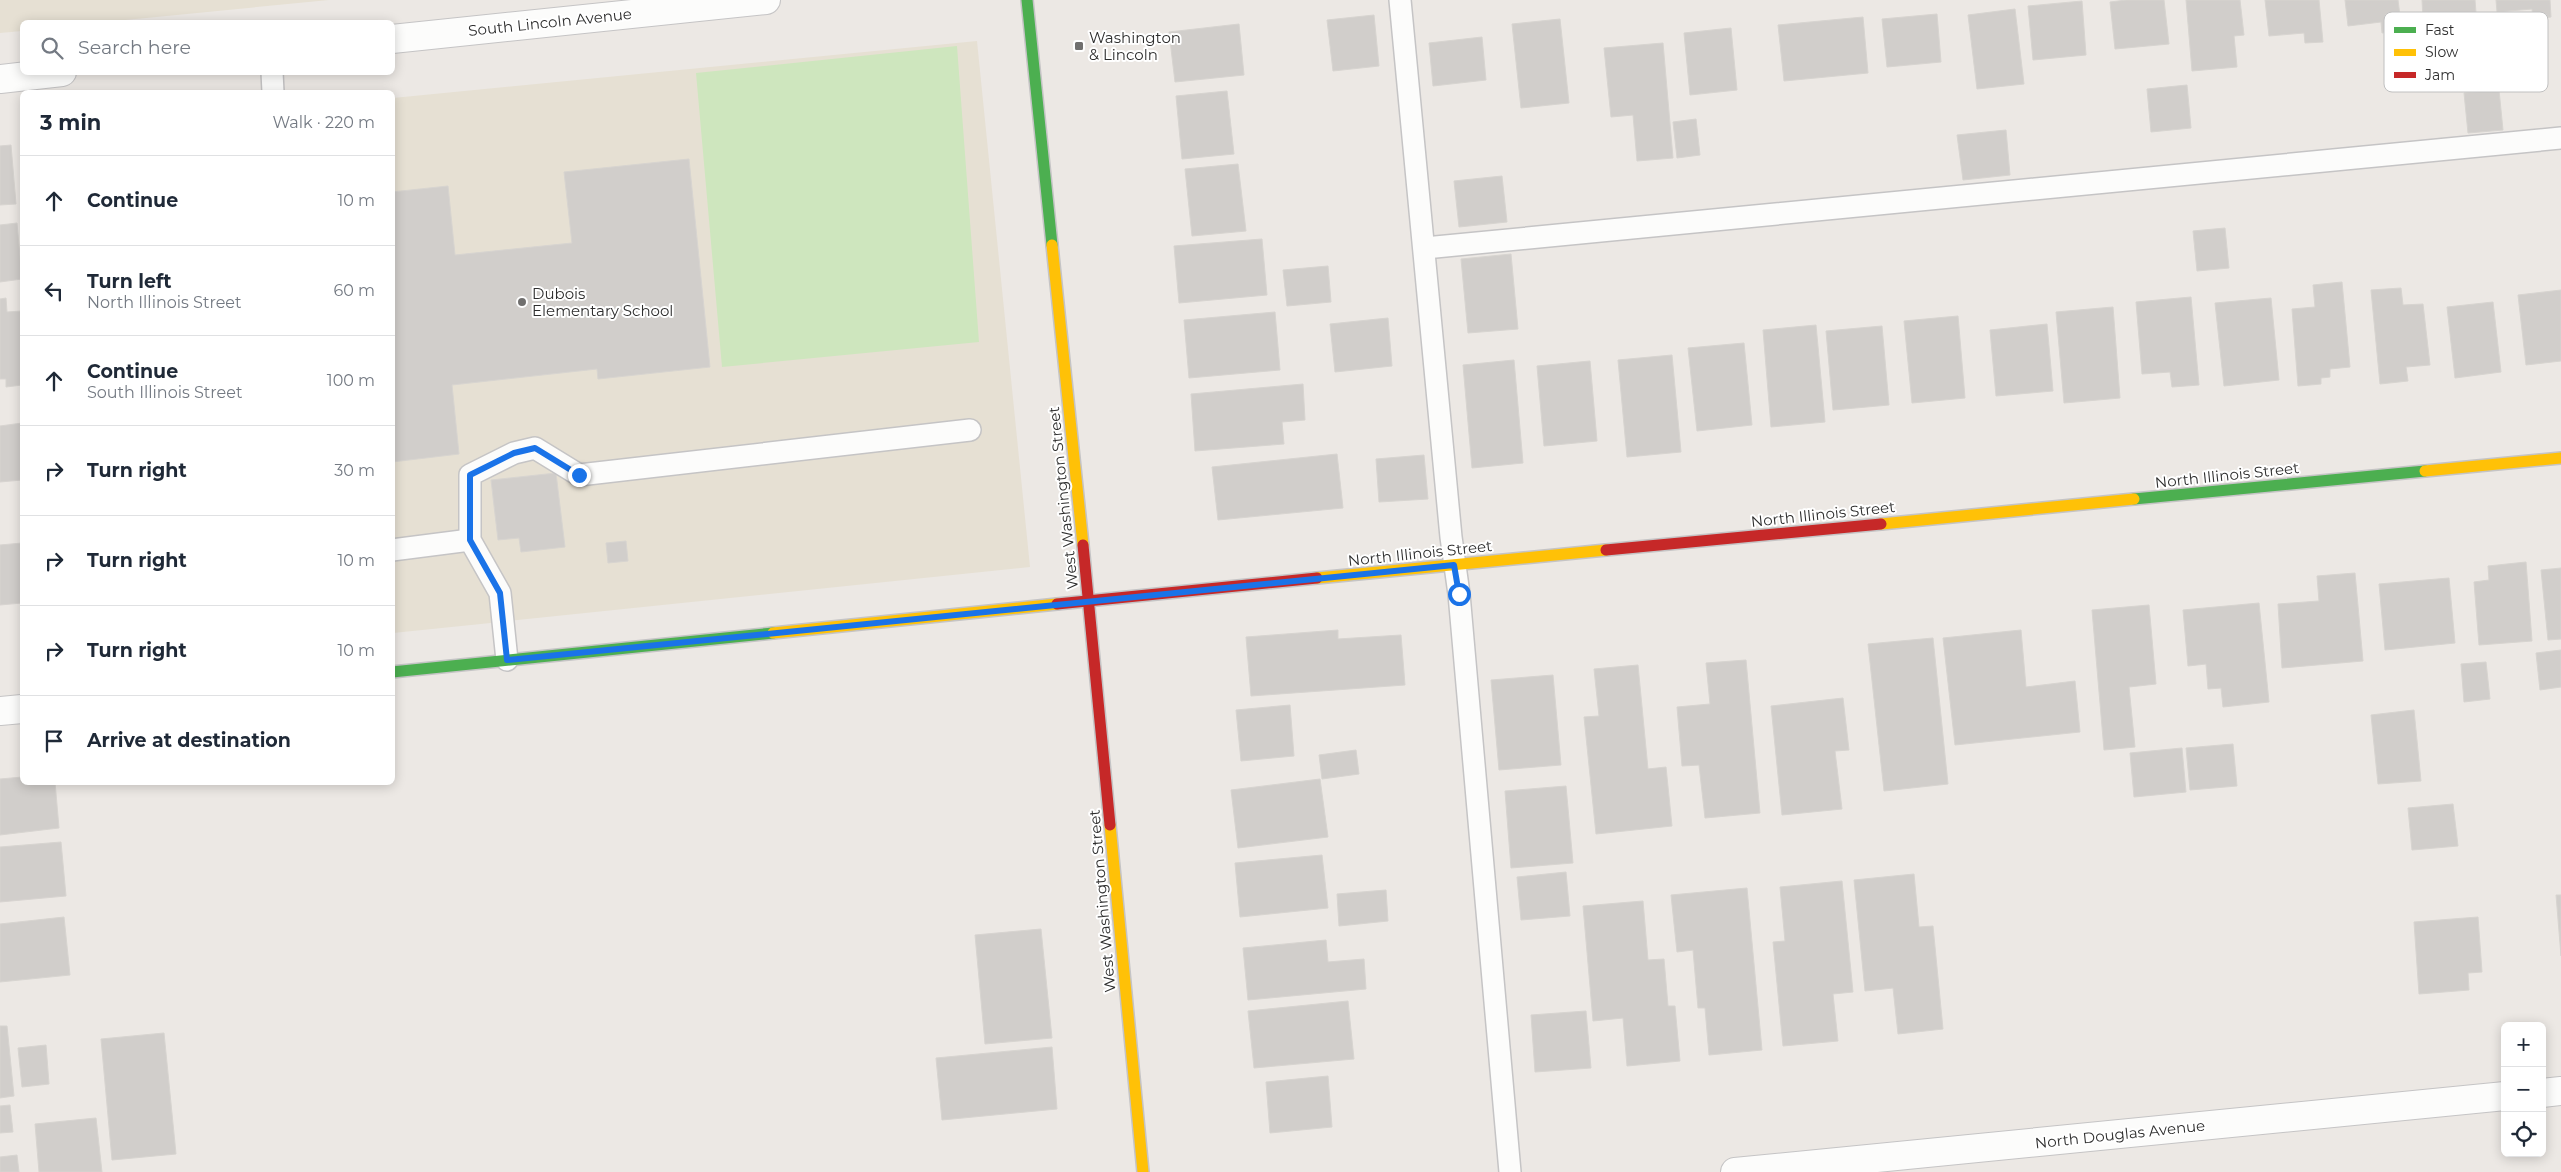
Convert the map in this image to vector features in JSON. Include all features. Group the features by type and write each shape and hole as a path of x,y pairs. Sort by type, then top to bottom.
{"street":[{"name":"South Lincoln Avenue","path":"395,39 766,0"},
{"name":"West Washington Street","path":"1027,0 1089,601 1143,1172"},
{"path":"0,79 35,75"},
{"name":"North Illinois Street","path":"395,672 1089,601 2561,458"},
{"path":"0,711 20,709"},
{"path":"2546,1093 2561,1091"},
{"name":"North Douglas Avenue","path":"1735,1172 2501,1096"}],"lane":[{"path":"1400,0 1454,565 1459,594 1510,1172"},
{"path":"272,75 274,90"},
{"path":"1425,248 2561,138"},
{"path":"507,660 500,593 470,540 470,475 514,453 535,448 579,475 970,430"},
{"path":"395,550 470,540"}],"shaded area":[{"path":"0,0 329,0 125,20 20,20 20,31 0,33"},
{"path":"977,41 1030,567 395,633 395,98"}],"green space":[{"path":"957,46 979,342 722,367 696,73"}],"building":[{"path":"2164,0 2169,44 2115,49 2110,2"},
{"path":"2186,0 2240,0 2244,35 2234,36 2237,67 2192,71"},
{"path":"2265,0 2319,0 2323,42 2305,43 2304,33 2269,36"},
{"path":"2345,0 2398,0 2400,12 2384,12 2384,33 2382,33 2381,22 2348,26"},
{"path":"2422,0 2475,0 2476,12 2423,12"},
{"path":"2496,0 2550,0 2551,17 2548,17 2548,12 2532,12 2532,9 2497,12"},
{"path":"2082,1 2086,55 2033,60 2028,6"},
{"path":"2015,9 2024,84 1977,89 1968,15"},
{"path":"1937,14 1941,62 1887,67 1882,19"},
{"path":"1374,15 1379,66 1333,71 1327,20"},
{"path":"1863,17 1868,73 1784,81 1778,25"},
{"path":"1560,19 1569,103 1521,108 1512,24"},
{"path":"1239,24 1244,75 1175,82 1169,32"},
{"path":"1731,28 1737,90 1690,95 1684,33"},
{"path":"1482,37 1486,80 1433,86 1429,43"},
{"path":"1663,43 1673,158 1637,161 1633,115 1611,117 1604,48"},
{"path":"2187,85 2191,128 2151,132 2147,89"},
{"path":"1227,91 1234,154 1182,159 1176,96"},
{"path":"2499,92 2503,130 2468,133 2464,93"},
{"path":"1696,119 1700,155 1677,158 1673,122"},
{"path":"2006,130 2010,175 1963,180 1957,135"},
{"path":"11,145 16,204 0,205 0,146"},
{"path":"689,159 710,367 598,379 597,369 452,385 459,454 395,462 395,192 448,186 455,255 572,243 564,172"},
{"path":"1238,164 1246,231 1192,236 1185,169"},
{"path":"1502,176 1507,222 1459,227 1454,181"},
{"path":"17,223 20,279 0,282 0,225"},
{"path":"2225,228 2229,268 2197,271 2193,231"},
{"path":"1262,239 1267,295 1179,303 1174,246"},
{"path":"1511,254 1518,329 1468,333 1461,259"},
{"path":"1328,266 1331,302 1287,306 1283,270"},
{"path":"2342,282 2350,367 2330,369 2330,377 2321,378 2321,384 2298,386 2292,309 2315,307 2313,285"},
{"path":"2401,288 2403,305 2423,304 2430,365 2406,367 2408,381 2380,384 2371,290"},
{"path":"2561,290 2561,361 2526,365 2518,295"},
{"path":"2191,297 2199,385 2172,387 2170,372 2142,374 2136,302"},
{"path":"6,298 7,312 20,311 20,385 6,387 6,379 0,379 0,299"},
{"path":"2271,298 2279,380 2224,386 2215,303"},
{"path":"2493,302 2501,372 2455,378 2447,307"},
{"path":"2113,307 2120,398 2064,403 2056,312"},
{"path":"1275,312 1280,370 1189,378 1184,320"},
{"path":"1958,316 1965,398 1912,403 1904,321"},
{"path":"1388,318 1392,366 1335,372 1330,324"},
{"path":"2047,324 2053,391 1996,396 1990,330"},
{"path":"1816,325 1825,422 1771,427 1763,330"},
{"path":"1882,326 1889,405 1833,410 1826,331"},
{"path":"1744,343 1752,425 1697,431 1688,348"},
{"path":"1672,355 1681,452 1627,457 1618,360"},
{"path":"1514,360 1523,463 1472,468 1463,365"},
{"path":"1590,361 1597,441 1544,446 1537,366"},
{"path":"1303,384 1305,420 1282,422 1284,444 1195,451 1191,394"},
{"path":"20,423 20,480 0,482 0,426"},
{"path":"1337,454 1343,508 1218,520 1212,467"},
{"path":"1424,455 1428,499 1379,502 1376,459"},
{"path":"556,473 565,547 521,552 519,538 498,540 491,480"},
{"path":"626,541 628,561 608,563 606,543"},
{"path":"20,543 20,603 0,605 0,545"},
{"path":"2526,562 2532,641 2479,645 2474,582 2489,580 2488,566"},
{"path":"2561,568 2561,639 2548,640 2541,570"},
{"path":"2355,573 2363,661 2282,668 2278,604 2319,601 2317,576"},
{"path":"2449,578 2455,643 2385,650 2379,584"},
{"path":"2259,603 2269,702 2223,707 2221,688 2208,689 2206,664 2188,666 2183,610"},
{"path":"2149,605 2156,684 2129,687 2135,747 2104,750 2092,610"},
{"path":"1338,630 1338,639 1401,635 1405,685 1251,696 1246,637"},
{"path":"2021,630 2026,687 2075,681 2080,732 1955,745 1943,638"},
{"path":"1933,638 1948,784 1884,791 1868,644"},
{"path":"2561,650 2561,687 2540,690 2536,653"},
{"path":"1746,660 1760,813 1705,818 1699,765 1682,766 1677,707 1710,704 1706,663"},
{"path":"2486,662 2490,699 2464,702 2461,664"},
{"path":"1638,665 1648,769 1666,767 1672,826 1596,834 1584,717 1599,716 1594,669"},
{"path":"1553,675 1561,765 1499,770 1491,680"},
{"path":"1843,698 1849,750 1835,751 1842,809 1782,815 1771,706"},
{"path":"1290,705 1294,756 1241,761 1236,710"},
{"path":"2414,710 2421,781 2378,784 2371,715"},
{"path":"2233,744 2237,786 2190,790 2186,748"},
{"path":"2182,748 2186,792 2134,797 2130,753"},
{"path":"1356,750 1359,774 1322,779 1319,755"},
{"path":"20,777 20,785 55,785 59,828 0,835 0,779"},
{"path":"1320,779 1328,837 1238,848 1231,790"},
{"path":"1566,786 1573,863 1511,868 1505,791"},
{"path":"2453,804 2458,846 2412,850 2408,808"},
{"path":"61,842 66,896 0,902 0,847"},
{"path":"1322,855 1328,908 1240,917 1235,863"},
{"path":"1566,872 1570,916 1521,920 1517,877"},
{"path":"1914,874 1919,927 1933,926 1943,1029 1898,1034 1893,988 1865,991 1854,880"},
{"path":"1842,881 1853,992 1833,994 1838,1041 1783,1046 1773,942 1785,941 1780,887"},
{"path":"1747,888 1762,1050 1709,1055 1705,1008 1698,1008 1693,950 1677,952 1671,895"},
{"path":"1386,890 1388,921 1339,926 1337,894"},
{"path":"2556,895 2561,895 2561,956"},
{"path":"1643,901 1648,960 1664,959 1668,1006 1675,1006 1680,1061 1627,1066 1623,1018 1593,1021 1583,906"},
{"path":"64,917 70,975 0,982 0,924"},
{"path":"2478,917 2482,972 2468,973 2469,990 2419,994 2414,922"},
{"path":"1041,929 1052,1038 985,1044 975,935"},
{"path":"1326,940 1328,962 1364,959 1366,989 1248,1000 1243,948"},
{"path":"1348,1001 1354,1059 1254,1068 1248,1011"},
{"path":"1586,1011 1591,1068 1535,1072 1531,1015"},
{"path":"0,1026 7,1026 14,1096 0,1098"},
{"path":"164,1033 176,1154 112,1160 101,1039"},
{"path":"46,1045 49,1084 22,1087 18,1048"},
{"path":"1052,1047 1057,1109 942,1120 936,1058"},
{"path":"1328,1076 1332,1127 1270,1133 1266,1082"},
{"path":"10,1105 13,1132 0,1133 0,1106"},
{"path":"96,1118 102,1172 39,1172 35,1124"},
{"path":"17,1155 19,1172 0,1172 0,1157"}],"traffic: fast":[{"path":"1027,0 1052,245"},
{"path":"2134,499 2425,471"},
{"path":"395,672 773,633"}],"traffic: slow":[{"path":"1052,245 1083,545"},
{"path":"2425,471 2561,458"},
{"path":"1881,524 2134,499"},
{"path":"1317,578 1606,550"},
{"path":"773,633 1057,604"},
{"path":"1110,825 1143,1172"}],"traffic: jam":[{"path":"1606,550 1881,524"},
{"path":"1083,545 1110,825"},
{"path":"1057,604 1317,578"}],"place":[{"name":"Washington & Lincoln","path":"1079,46"},
{"name":"Dubois Elementary School","path":"522,302"}],"route":[{"path":"579,475 535,448 514,453 470,475 470,540 500,593 507,660 1454,565 1459,594"}]}
